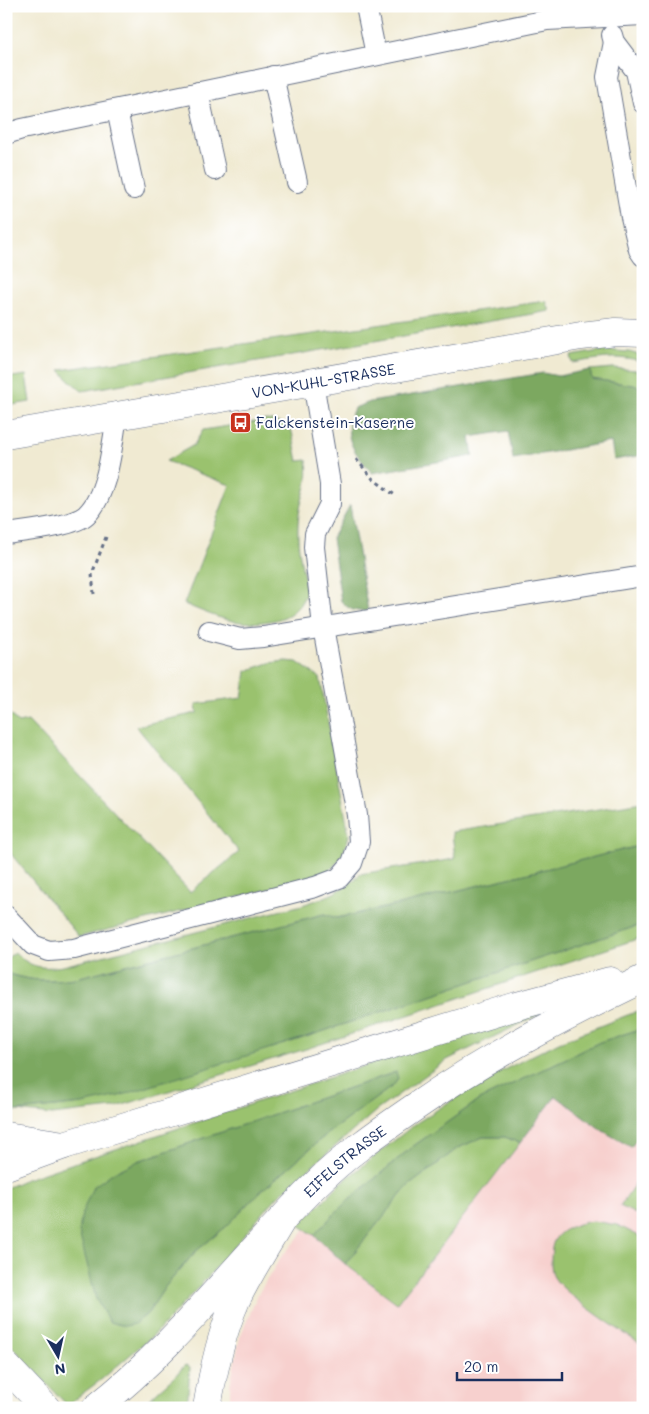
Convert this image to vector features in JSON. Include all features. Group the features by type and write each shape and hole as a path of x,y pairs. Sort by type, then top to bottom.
{"main road":[{"name":"VON-KUHL-STRASSE","path":"6,435 581,336 616,332 643,333"},
{"path":"6,1166 64,1145 517,1006 643,972"},
{"name":"EIFELSTRASSE","path":"96,1408 148,1362 314,1186 348,1156 391,1123 445,1086 503,1051 572,1013 643,979"},
{"path":"6,1136 64,1145"},
{"path":"207,1408 212,1376 223,1336 236,1301 254,1266 280,1223"},
{"path":"6,1366 46,1408"}],"lane":[{"path":"366,6 376,55"},
{"path":"606,12 614,42 636,71 643,104"},
{"path":"6,134 273,76 547,20 606,12 643,15"},
{"path":"614,42 607,77 631,217 639,250 643,256"},
{"path":"273,76 297,182"},
{"path":"198,92 216,170"},
{"path":"117,110 134,189"},
{"path":"6,916 33,944 49,951 74,949 316,887 338,878 352,863 359,842 356,815 323,627 314,547 315,534 330,504 330,484 313,382"},
{"path":"6,534 68,523 85,516 100,495 108,470 117,416"},
{"path":"209,631 240,639 643,576"}],"path":[{"path":"355,459 373,479 396,496"},
{"path":"94,594 92,574 106,537"}],"shaded area":[{"path":"643,1009 643,1408 230,1408 230,1385 240,1337 258,1294 281,1257 305,1230 299,1225 341,1183 415,1124 480,1082 559,1042"}],"green space":[{"path":"546,301 550,311 82,391 60,370"},
{"path":"605,350 629,352 643,356 643,363 617,358 573,363 571,356"},
{"path":"613,368 636,370 643,373 643,388 591,379 590,370"},
{"path":"590,370 592,379 643,388 643,455 614,460 611,442 513,459 508,431 470,437 473,456 372,473 359,458 351,443 349,427 354,408 370,402 543,373 558,376"},
{"path":"26,375 30,402 6,406 6,378"},
{"path":"267,420 286,424 292,432 298,461 307,460 307,482 299,514 298,534 307,592 297,608 284,617 246,623 215,616 184,604 230,485 166,461 194,445 203,430"},
{"path":"350,505 368,611 353,610 341,601 332,538"},
{"path":"297,662 320,678 349,835 339,860 330,870 317,877 79,937 6,848 6,710 18,723 28,721 190,892 239,852 136,726 197,713 196,704 242,698 246,671 269,663"},
{"path":"643,802 643,845 403,904 337,918 324,914 76,978 41,980 6,973 6,959 15,952 26,961 37,966 63,966 302,905 340,890 360,874 455,859 452,832"},
{"path":"643,845 643,924 297,1040 119,1096 82,1104 6,1111 6,973 41,980 76,978 324,914 337,918 403,904"},
{"path":"643,924 643,937 306,1049 113,1108 52,1115 17,1111 82,1104 297,1040"},
{"path":"541,1007 542,1013 447,1060 377,1110 278,1196 158,1331 102,1379 67,1405 6,1340 6,1188 26,1179","holes":["396,1072 394,1085 328,1133 259,1193 228,1225 195,1252 165,1287 148,1313 135,1324 111,1174 138,1161"]},
{"path":"643,1009 643,1028 600,1042 479,1100 412,1147 342,1206 314,1235 299,1225 341,1183 415,1124 480,1082 559,1042"},
{"path":"643,1028 643,1131 631,1147 603,1131 556,1096 520,1143 505,1137 483,1137 458,1148 407,1187 345,1264 314,1235 342,1206 412,1147 479,1100 600,1042"},
{"path":"396,1072 398,1078 394,1085 328,1133 259,1193 228,1225 195,1252 165,1287 148,1313 135,1324 125,1326 109,1322 96,1299 79,1232 82,1213 93,1187 111,1174 138,1161"},
{"path":"483,1137 505,1137 520,1143 397,1303 345,1264 407,1187 458,1148"},
{"path":"643,1172 643,1218 620,1206"},
{"path":"593,1221 617,1225 643,1238 643,1346 579,1301 553,1275 551,1265 552,1251 557,1236 568,1228"},
{"path":"185,1365 190,1367 187,1408 139,1408 173,1378"}],"place":[{"name":"Falckenstein-Kaserne","path":"240,422"}]}
